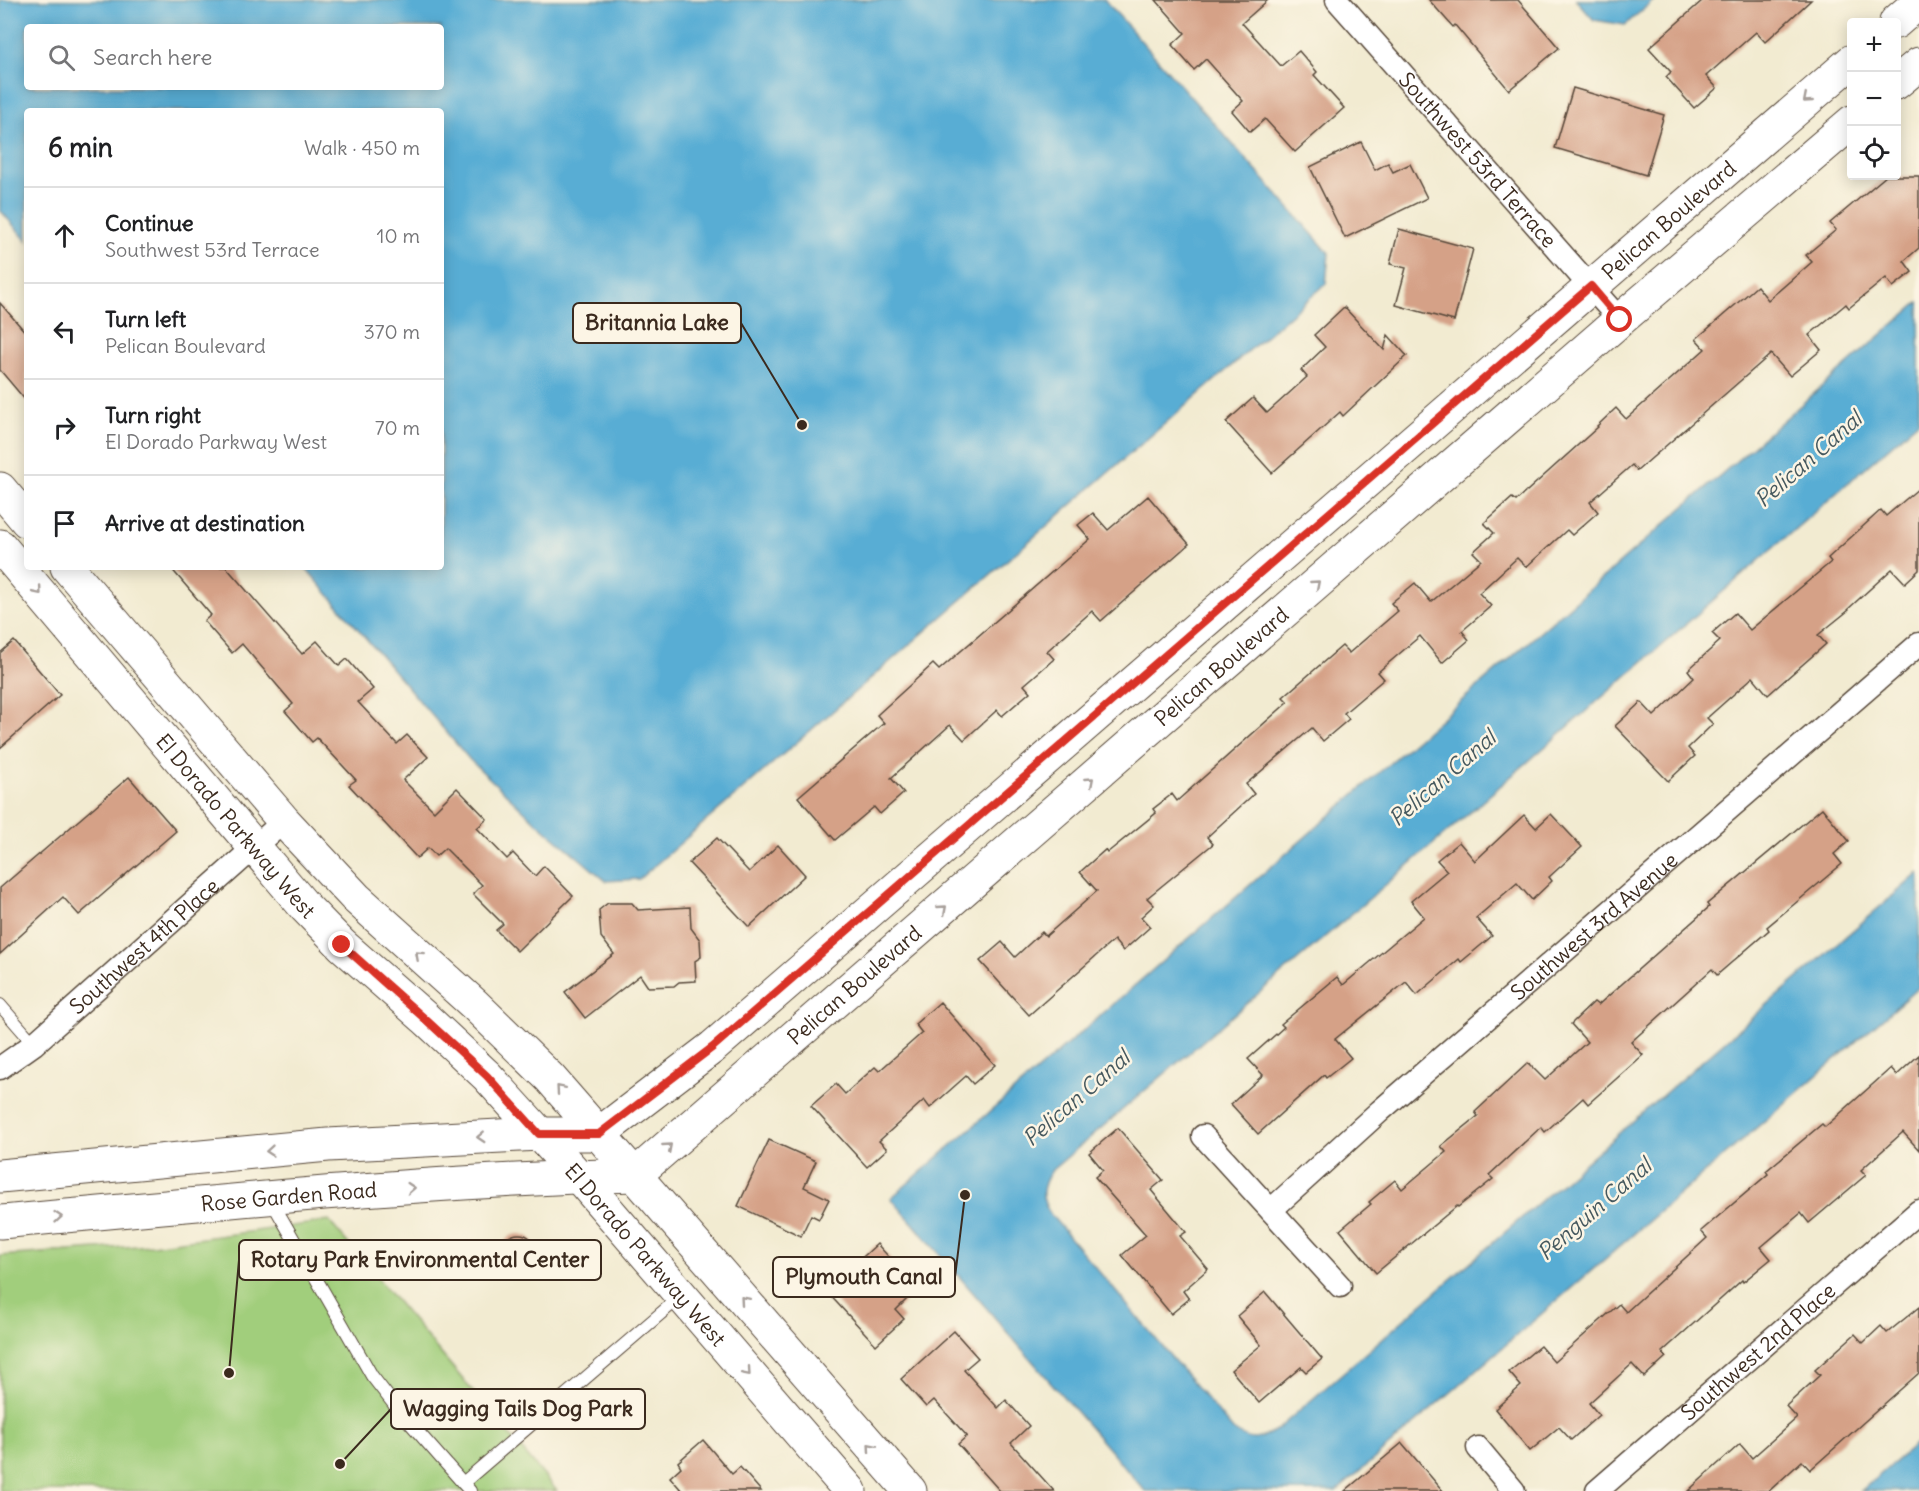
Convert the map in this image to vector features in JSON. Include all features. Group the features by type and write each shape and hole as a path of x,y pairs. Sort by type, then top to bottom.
{"street":[{"name":"Southwest 53rd Terrace","path":"1337,0 1620,320"},
{"path":"1901,18 1919,2"},
{"name":"Pelican Boulevard","path":"599,1134 713,1047 1847,64"},
{"path":"1901,79 1919,64"},
{"name":"Pelican Boulevard","path":"635,1175 1620,320 1847,126"},
{"path":"0,489 24,517"},
{"name":"El Dorado Parkway West","path":"0,546 305,907 342,945 487,1076 579,1177 850,1491"},
{"name":"El Dorado Parkway West","path":"70,570 284,821 356,898 476,1005 550,1078 910,1491"},
{"name":"Southwest 3rd Avenue","path":"1271,1210 1380,1111 1919,644"},
{"name":"Southwest 4th Place","path":"0,1068 34,1044 284,821"},
{"path":"0,1176 328,1146 539,1134 599,1134"},
{"path":"1203,1136 1340,1286"},
{"path":"579,1177 635,1175"},
{"name":"Rose Garden Road","path":"0,1222 332,1193 579,1177"},
{"name":"Southwest 2nd Place","path":"1597,1491 1919,1211"},
{"path":"1478,1448 1514,1491"}],"lane":[{"path":"0,1005 34,1044"},
{"path":"271,1198 372,1376 396,1407 467,1487 681,1296"}],"green space":[{"path":"329,1221 557,1491 0,1491 0,1256 152,1245"}],"water":[{"path":"0,0 1105,0 1329,253 1326,284 639,879 606,881 535,821 470,760 308,570 444,570 444,108 24,108 24,238 0,210"},
{"path":"1576,0 1654,0 1625,25 1594,20"},
{"path":"1919,302 1919,421 1445,834 1052,1170 1045,1182 1043,1198 1051,1215 1233,1430 1245,1437 1256,1439 1278,1429 1919,873 1919,987 1337,1491 1145,1491 891,1198"},
{"path":"1919,1441 1919,1491 1861,1491"}],"building":[{"path":"1156,0 1268,0 1242,23 1281,66 1299,51 1317,72 1314,75 1344,108 1295,152 1265,119 1250,132 1232,111 1243,101 1206,59 1194,70 1172,45 1185,33"},
{"path":"1429,0 1518,0 1559,48 1509,90 1455,25 1453,27"},
{"path":"1703,0 1811,0 1765,42 1756,32 1706,76 1717,88 1694,108 1666,77 1671,72 1649,48"},
{"path":"1573,88 1664,115 1646,175 1555,148"},
{"path":"1361,142 1375,170 1388,163 1393,172 1410,164 1427,198 1345,238 1310,167"},
{"path":"1901,176 1919,176 1919,248 1904,261 1912,272 1893,287 1886,278 1849,308 1846,304 1809,335 1821,350 1790,376 1771,354 1637,471 1632,465 1590,502 1598,512 1572,535 1567,530 1526,567 1517,558 1479,593 1491,606 1462,631 1469,640 1442,663 1420,636 1378,672 1384,679 1344,713 1349,719 1323,741 1312,728 1246,784 1254,794 1207,837 1213,844 1147,898 1154,905 1141,917 1150,927 1123,951 1114,940 1029,1015 980,961 1002,942 1015,957 1042,932 1046,936 1097,891 1080,872 1105,850 1107,853 1156,813 1153,809 1172,794 1177,801 1288,702 1283,697 1342,646 1349,653 1398,611 1391,603 1415,583 1431,602 1481,560 1473,552 1494,533 1484,523 1512,498 1516,501 1616,408 1626,419 1705,349 1696,339 1757,286 1768,300 1812,262 1806,255 1836,230 1830,223 1881,180 1901,180"},
{"path":"1399,229 1473,249 1454,321 1396,305 1406,268 1390,264"},
{"path":"0,303 24,331 24,398 0,370"},
{"path":"1344,307 1384,350 1388,335 1407,356 1343,416 1340,412 1272,473 1226,422 1253,398 1267,413 1307,377 1301,370 1325,347 1314,335"},
{"path":"1919,488 1919,570 1905,583 1892,569 1849,610 1818,635 1826,644 1768,695 1753,677 1707,718 1713,724 1688,748 1695,756 1668,781 1615,726 1641,702 1654,716 1694,678 1688,670 1720,641 1712,633 1735,613 1750,630 1831,562 1828,558 1881,510 1886,516"},
{"path":"1148,496 1189,544 1101,621 1092,611 1047,651 1054,659 1024,685 1030,692 1002,716 997,710 964,740 950,725 891,778 904,793 880,814 874,807 835,840 798,797 884,723 877,715 933,664 939,670 1090,539 1078,525 1093,513 1108,530"},
{"path":"173,570 229,570 302,654 317,641 339,666 347,659 373,689 358,702 397,744 407,735 428,757 403,780 434,811 457,788 487,819 477,828 507,859 513,853 535,876 544,866 573,896 517,951 496,930 503,924 473,894 482,885 445,848 436,856 428,848 417,858 349,785 356,780 317,738 312,742 285,711 293,704 242,644 232,653 204,621 211,615"},
{"path":"14,641 60,695 0,748 0,653"},
{"path":"129,777 176,831 79,915 63,897 0,954 0,888"},
{"path":"1822,808 1849,841 1834,854 1842,864 1767,927 1769,930 1717,975 1712,969 1631,1042 1643,1055 1588,1104 1583,1098 1545,1132 1541,1127 1489,1175 1493,1179 1376,1273 1340,1230 1395,1180 1402,1189 1446,1152 1441,1146 1478,1116 1475,1112 1528,1063 1545,1080 1587,1042 1571,1024 1594,1002 1598,1005 1709,907 1707,904"},
{"path":"1551,814 1582,847 1549,877 1552,881 1532,900 1517,883 1476,918 1492,936 1461,962 1459,959 1417,995 1406,982 1335,1039 1351,1058 1326,1078 1324,1075 1258,1134 1231,1104 1263,1075 1248,1059 1284,1027 1281,1024 1337,977 1343,985 1424,917 1411,901 1447,871 1437,860 1459,842 1475,861 1524,815 1536,828"},
{"path":"717,838 749,872 778,845 805,875 749,927 689,863"},
{"path":"608,903 632,903 638,910 690,907 691,928 700,940 701,957 695,961 696,981 679,982 674,986 648,987 640,975 585,1018 565,992 614,954 601,937 599,910"},
{"path":"940,1002 995,1065 973,1084 966,1076 930,1108 924,1100 879,1141 887,1149 867,1167 811,1106 836,1084 845,1094 875,1067 879,1071 922,1033 915,1024"},
{"path":"1919,1055 1919,1150 1903,1132 1861,1170 1866,1175 1809,1223 1801,1213 1761,1247 1771,1259 1743,1282 1742,1280 1662,1352 1666,1357 1644,1377 1632,1364 1589,1403 1599,1415 1571,1440 1559,1427 1530,1451 1495,1409 1521,1386 1509,1372 1540,1346 1554,1362 1619,1304 1626,1312 1707,1238 1701,1231 1768,1174 1766,1171 1822,1124 1825,1127 1891,1068 1897,1075"},
{"path":"1118,1128 1163,1180 1151,1190 1186,1232 1180,1236 1208,1269 1183,1291 1189,1299 1171,1314 1122,1255 1146,1235 1095,1177 1103,1170 1089,1153"},
{"path":"769,1140 816,1161 804,1187 829,1199 819,1219 811,1215 801,1236 738,1206"},
{"path":"519,1234 531,1239 536,1251 531,1263 519,1268 507,1263 502,1251 507,1239"},
{"path":"877,1244 908,1278 898,1288 908,1298 896,1310 904,1319 876,1345 826,1291"},
{"path":"1265,1292 1322,1359 1306,1372 1301,1367 1259,1403 1231,1370 1261,1345 1237,1316"},
{"path":"1919,1307 1919,1373 1810,1470 1802,1461 1769,1491 1688,1491 1740,1444 1752,1458 1797,1418 1786,1406 1820,1375 1815,1370 1855,1334 1863,1343 1881,1326 1887,1333"},
{"path":"954,1331 978,1358 964,1370 998,1408 1006,1400 1029,1426 1011,1443 1054,1491 1000,1491 958,1444 967,1436 934,1400 926,1407 901,1379"},
{"path":"703,1440 732,1474 740,1467 761,1491 682,1491 670,1477 681,1467 678,1462"},
{"path":"1402,1443 1443,1491 1345,1491"}],"place":[{"name":"Britannia Lake","path":"802,425"},
{"name":"Plymouth Canal","path":"965,1195"},
{"name":"Rotary Park Environmental Center","path":"229,1373"},
{"name":"Wagging Tails Dog Park","path":"340,1464"}],"route":[{"path":"342,945 487,1076 539,1134 599,1134 713,1047 1591,286 1620,320"}],"water label":[{"name":"Pelican Canal","path":"1808,459"},
{"name":"Pelican Canal","path":"1442,778"},
{"name":"Pelican Canal","path":"1076,1098"},
{"name":"Penguin Canal","path":"1594,1209"}]}
